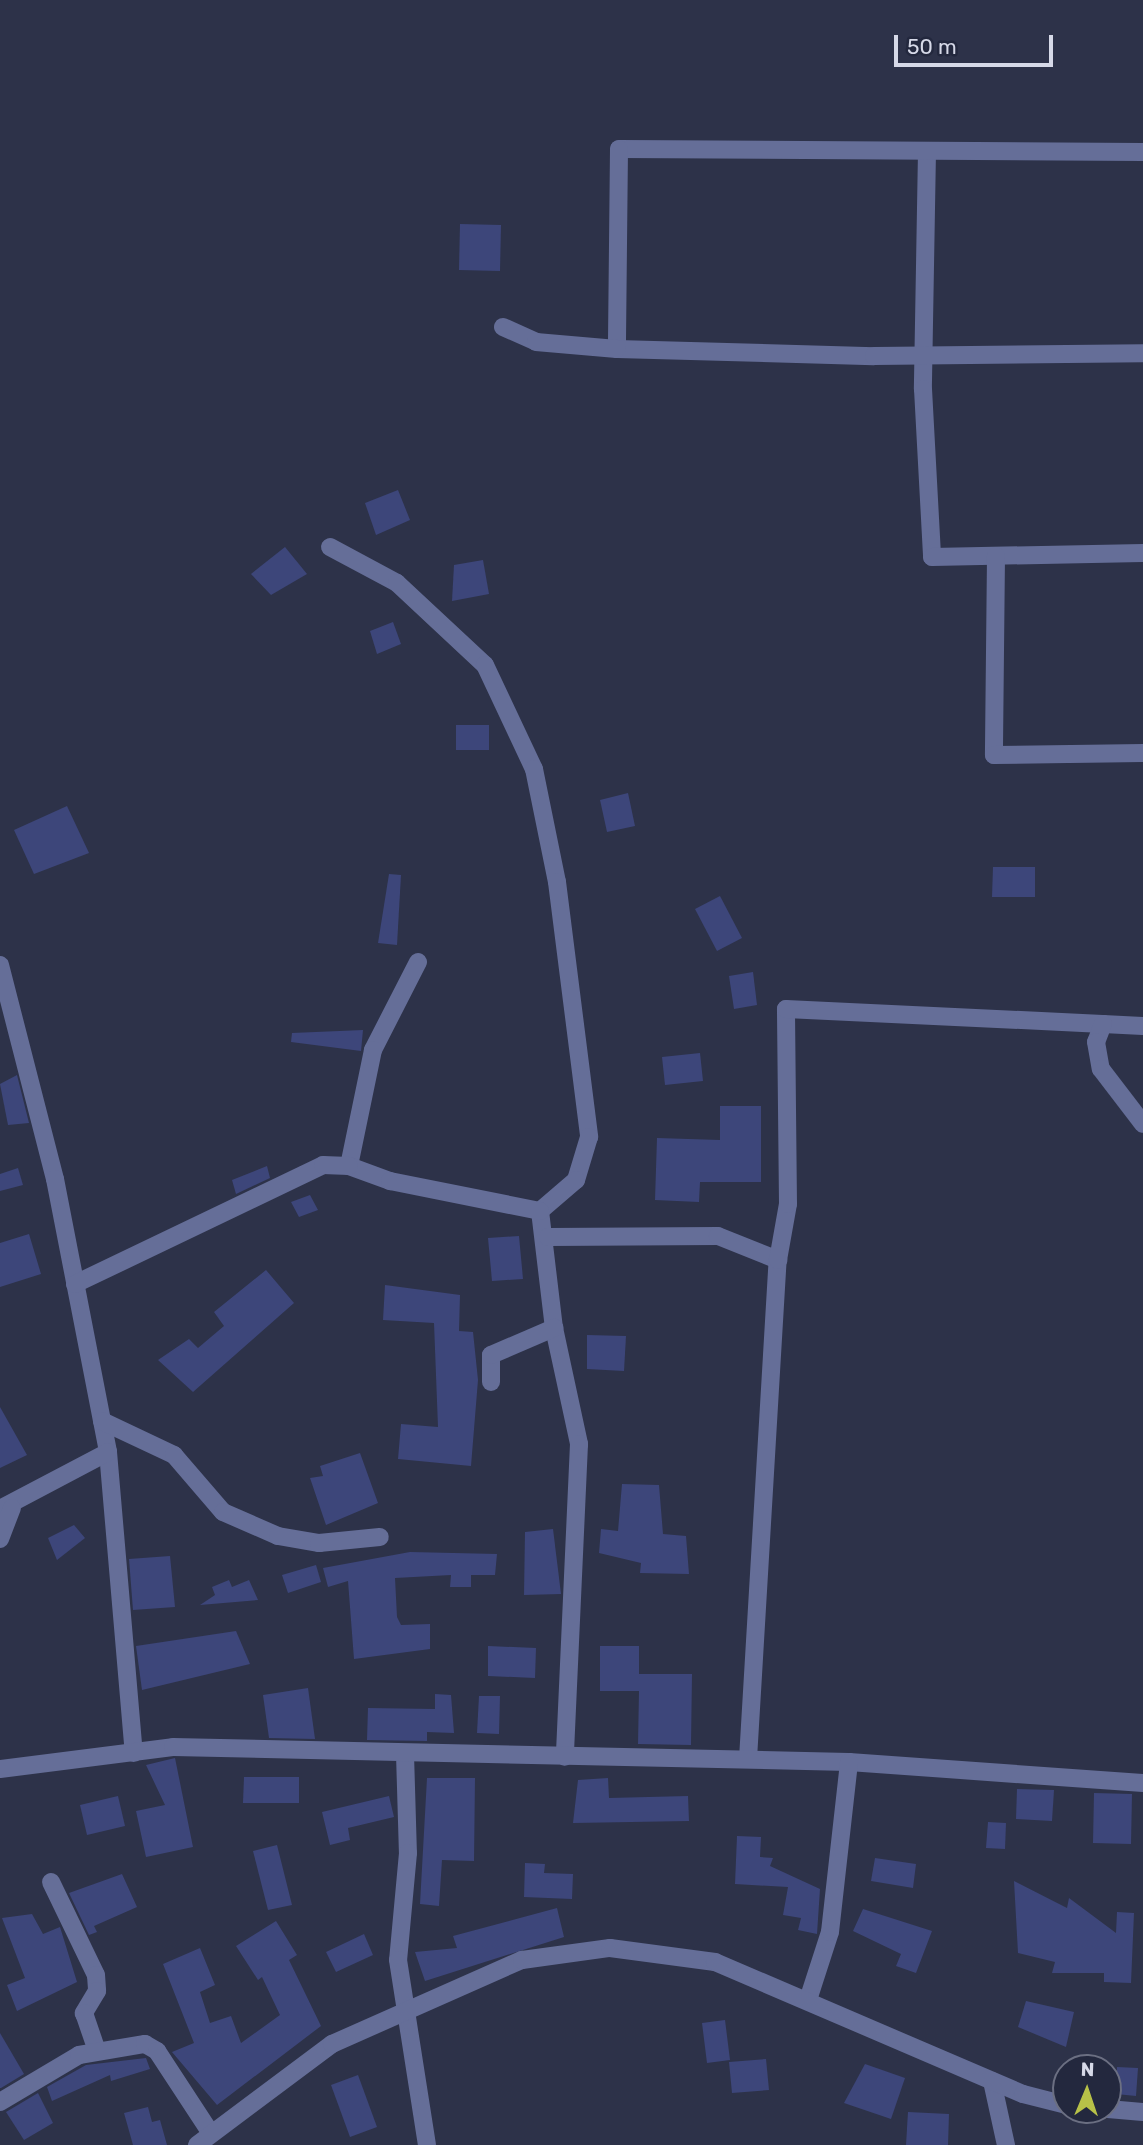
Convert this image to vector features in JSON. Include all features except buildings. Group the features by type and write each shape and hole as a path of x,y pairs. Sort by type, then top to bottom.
{"street":[{"path":"617,349 620,149 1143,152"},
{"path":"927,151 924,355 932,557 1143,553"},
{"path":"503,327 536,342 617,349 924,355 1143,352"},
{"path":"330,547 397,583 485,665 534,769 557,882 589,1137 576,1180 540,1211"},
{"path":"996,556 994,755 1143,752"},
{"path":"349,1166 373,1050 418,962"},
{"path":"0,965 75,1284 108,1452 134,1753"},
{"path":"748,1759 778,1261 788,1205 786,1009 1143,1026"},
{"path":"1103,1024 1096,1042 1101,1069 1143,1124"},
{"path":"75,1284 323,1165 349,1166 390,1181 540,1211"},
{"path":"540,1211 548,1237 554,1328 579,1444 565,1757"},
{"path":"548,1237 718,1236 778,1261"},
{"path":"491,1382 491,1355 554,1328"},
{"path":"102,1422 174,1455 223,1512 278,1536 318,1543 380,1537"},
{"path":"0,1539 6,1509 108,1452"},
{"path":"0,1769 173,1747 849,1762 1143,1783"},
{"path":"405,1754 408,1853 398,1960 427,2145"},
{"path":"808,2000 830,1932 849,1762"},
{"path":"51,1882 96,1975 97,1991 84,2013 97,2051"},
{"path":"197,2145 210,2132 332,2044 522,1960 610,1948 715,1962 992,2081 1052,2100"},
{"path":"0,2102 97,2051 151,2046 210,2132"},
{"path":"992,2081 1006,2145"},
{"path":"1122,2110 1143,2112"}]}
